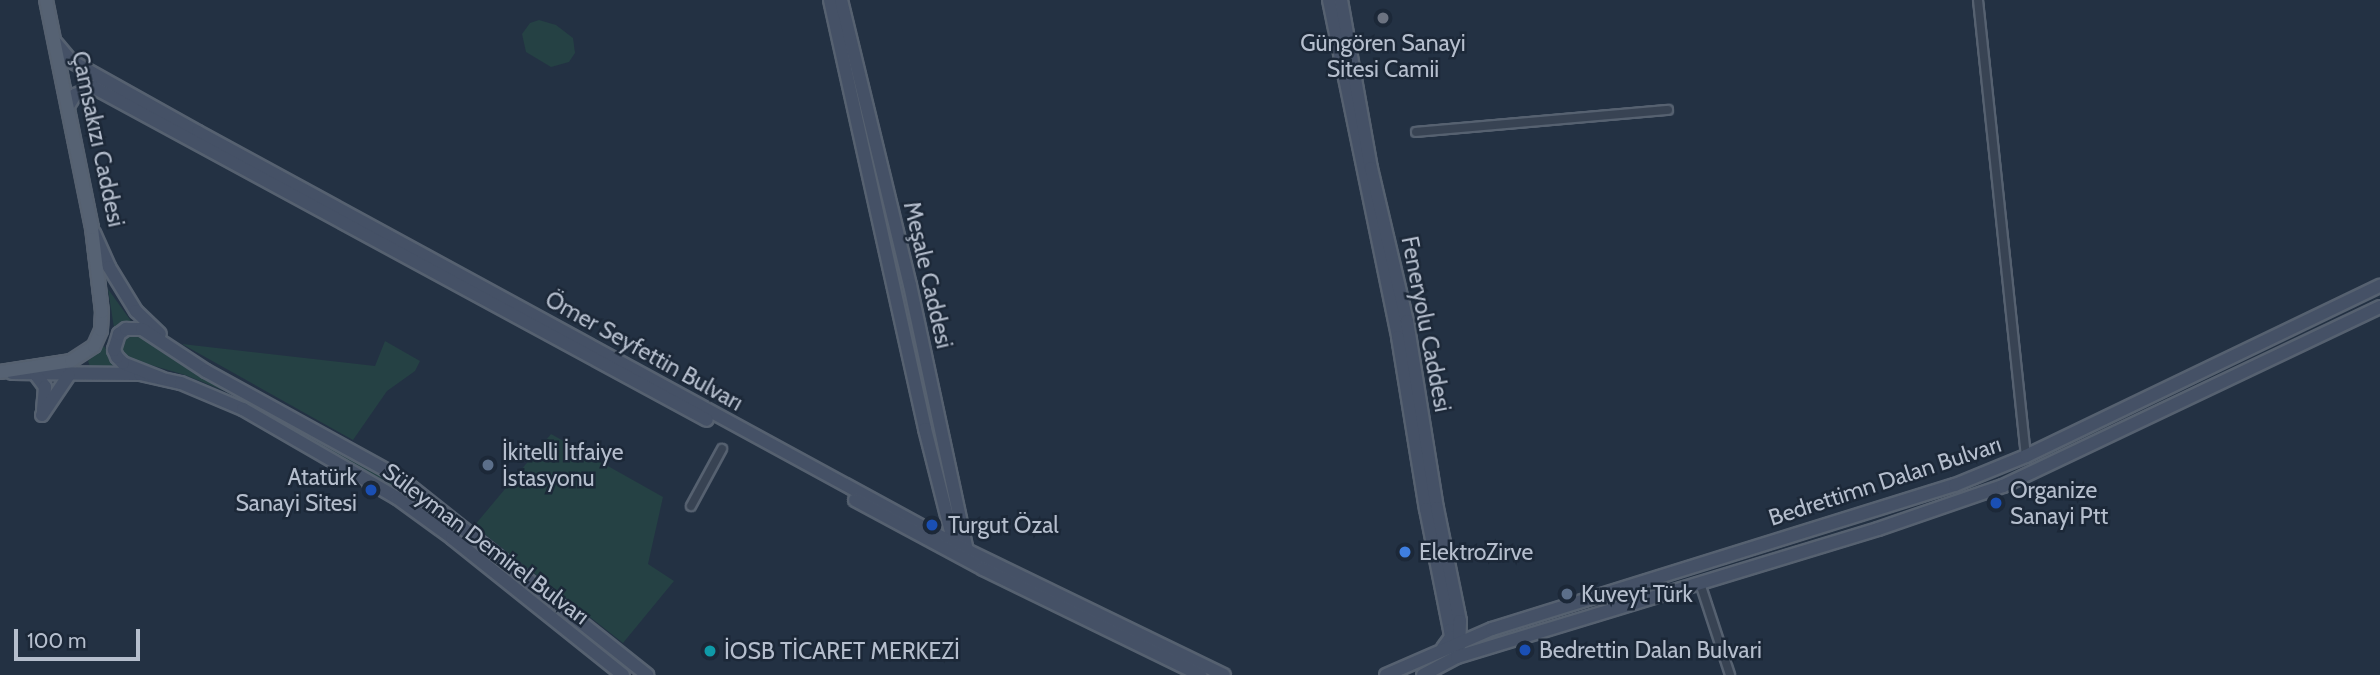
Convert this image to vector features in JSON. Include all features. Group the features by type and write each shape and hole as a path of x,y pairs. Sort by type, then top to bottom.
{"main road":[{"name":"Çamsakızı Caddesi","path":"46,0 92,228"},
{"name":"Süleyman Demirel Bulvarı","path":"1,372 71,361 94,346 101,330 102,312 92,228"}],"street":[{"name":"Meşale Caddesi","path":"830,0 953,548"},
{"name":"Meşale Caddesi","path":"841,0 909,285 965,555"},
{"name":"Feneryolu Caddesi","path":"1329,0 1398,337 1426,509 1450,630 1451,637 1443,648"},
{"name":"Feneryolu Caddesi","path":"1340,0 1371,168 1407,321 1437,508 1460,618 1457,657"},
{"path":"1978,0 2026,456"},
{"name":"Ömer Seyfettin Bulvarı","path":"56,43 71,61 226,154"},
{"name":"Ömer Seyfettin Bulvarı","path":"68,106 75,95 93,87 226,154 965,555 1200,675"},
{"path":"1416,132 1668,110"},
{"name":"Çamsakızı Caddesi","path":"92,228 109,267 136,311 172,347"},
{"name":"Bedrettimn Dalan Bulvarı","path":"1386,675 1492,629 1756,545 1909,500 2026,456 2380,286"},
{"name":"Bedrettimn Dalan Bulvarı","path":"1423,675 1457,657 1926,514 2003,486 2380,307"},
{"path":"161,378 123,363 114,349 115,341 126,329 135,327 172,347"},
{"name":"Süleyman Demirel Bulvarı","path":"172,347 206,371 397,476 647,675"},
{"name":"Süleyman Demirel Bulvarı","path":"1,372 36,375 140,374 181,383 243,409 397,498 452,538 623,675"},
{"path":"36,375 45,387 42,415 69,375"},
{"path":"691,506 722,449"},
{"name":"Ömer Seyfettin Bulvarı","path":"965,555 1224,675"},
{"path":"1700,583 1730,675"},
{"path":"1460,618 1481,632 1492,629"}],"green space":[{"path":"539,20 556,25 573,38 575,53 569,62 551,67 526,52 522,34 530,23"},
{"path":"108,289 131,321 114,328"},
{"path":"138,331 229,390 381,475 449,524 446,528 379,478 225,391 185,375 120,356 118,342 122,336"},
{"path":"385,341 420,361 415,371 387,391 353,440 182,344 375,366"},
{"path":"104,346 117,366 90,367 88,361"},
{"path":"551,434 663,497 648,564 674,581 623,643 474,526"}],"place":[{"name":"Güngören Sanayi Sitesi Camii","path":"1383,18"},
{"name":"İkitelli İtfaiye İstasyonu","path":"488,465"},
{"name":"Atatürk Sanayi Sitesi","path":"371,490"},
{"name":"Organize Sanayi Ptt","path":"1996,503"},
{"name":"Turgut Özal","path":"932,525"},
{"name":"ElektroZirve","path":"1405,552"},
{"name":"Kuveyt Türk","path":"1567,594"},
{"name":"Bedrettin Dalan Bulvari","path":"1525,650"},
{"name":"İOSB TİCARET MERKEZİ","path":"710,651"}]}
